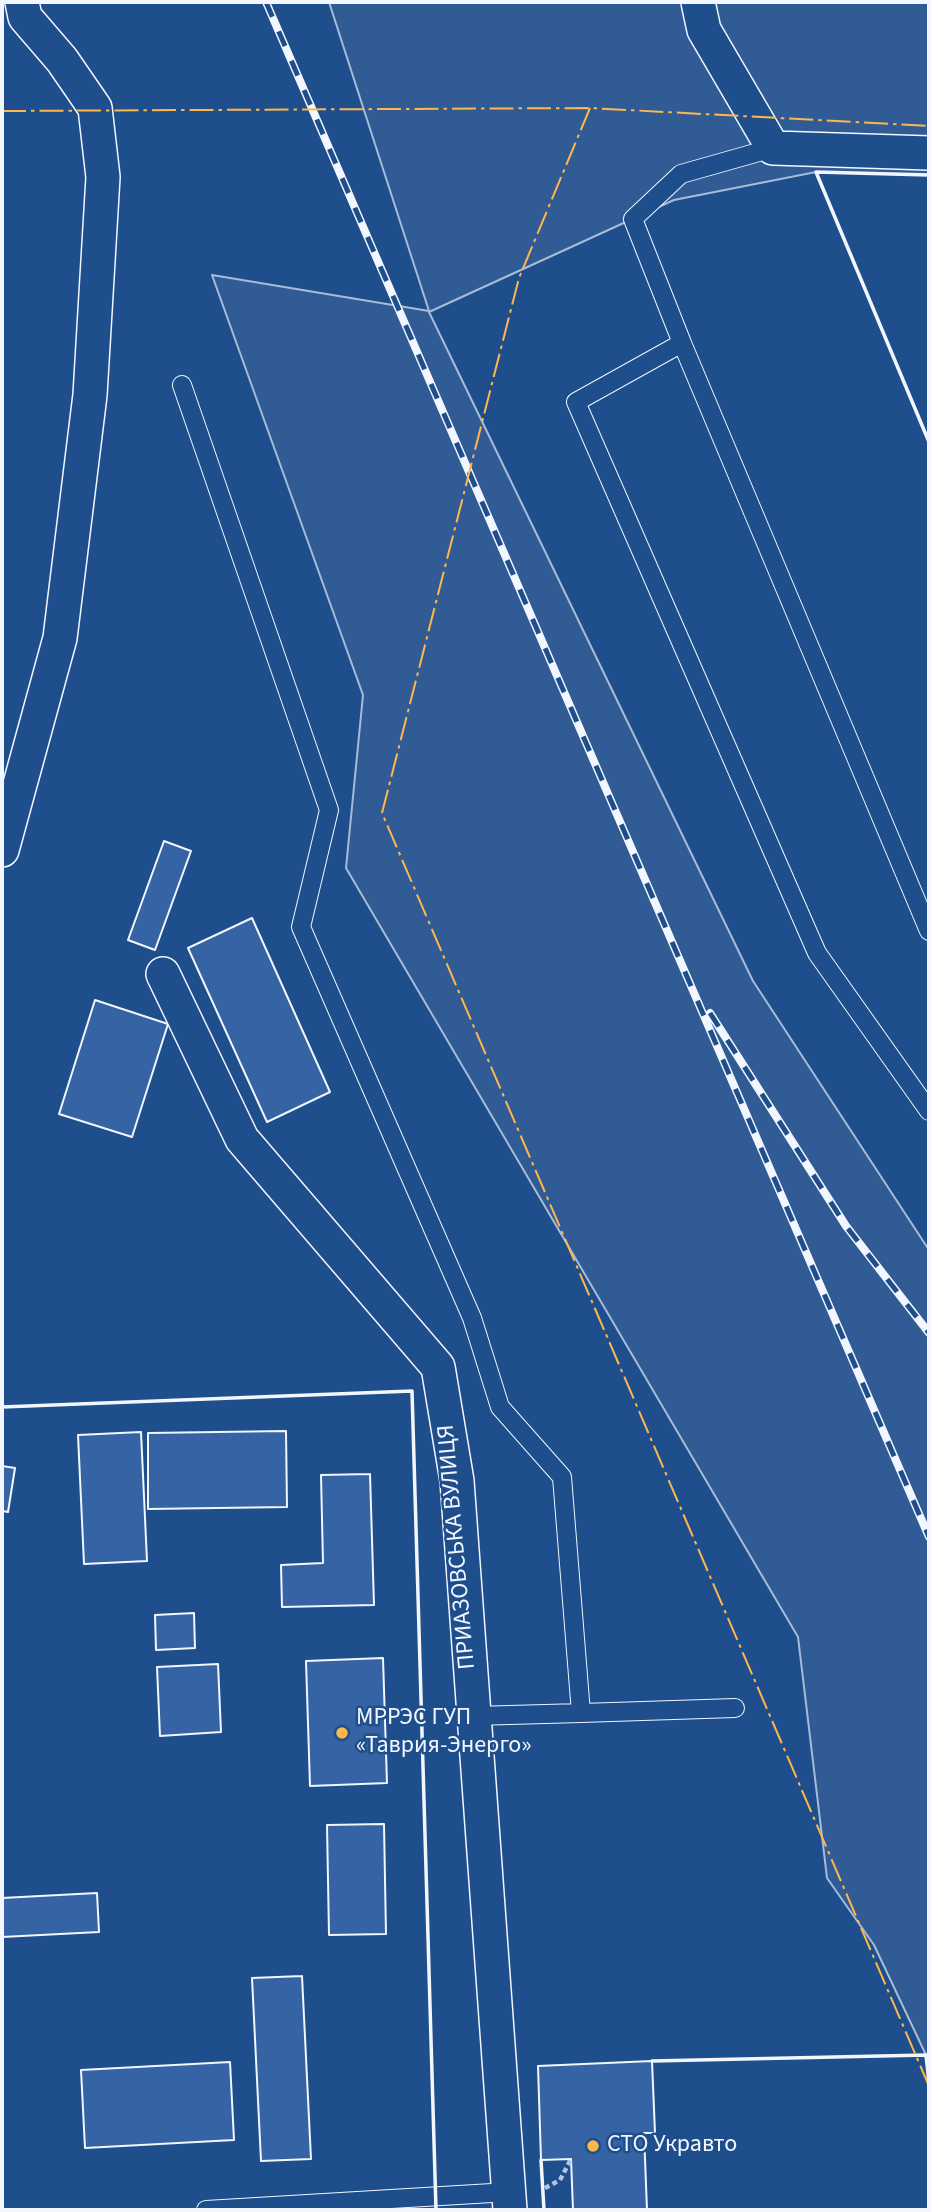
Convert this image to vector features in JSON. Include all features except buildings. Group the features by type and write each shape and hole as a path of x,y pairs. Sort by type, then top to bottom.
{"street":[{"path":"2,850 60,638 90,396 103,177 95,108 62,60 25,17 22,2"},
{"path":"698,2 705,30 773,148 929,153"},
{"name":"ПРИАЗОВСЬКА ВУЛИЦЯ","path":"163,974 242,1139 438,1367 457,1482 509,2201"}],"lane":[{"path":"773,148 681,174 633,219 682,343 929,931"},
{"path":"682,343 576,402 817,953 929,1111"},
{"path":"183,385 329,810 301,927 472,1318 500,1407 562,1477 581,1713"},
{"path":"474,1716 735,1708"},
{"path":"206,2210 509,2201"}],"shaded area":[{"path":"329,2 929,2 929,175 816,172 674,200 429,312 753,981 929,1250 929,2083 926,2055 874,1945 827,1878 798,1637 346,868 363,695 212,275 429,311"}],"railway":[{"path":"266,2 929,1537"},
{"path":"710,1013 846,1226 929,1333"}],"wall":[{"path":"929,175 816,172 929,442"},
{"path":"2,1407 412,1391 436,2210"},
{"path":"652,2061 926,2055 929,2083"},
{"path":"541,2160 544,2210"}],"power":[{"path":"590,108 519,278 382,813 929,2086"},
{"path":"2,111 590,108 929,126"}],"place":[{"name":"МРРЭС ГУП «Таврия-Энерго»","path":"342,1733"},
{"name":"СТО Укравто","path":"593,2146"}]}
